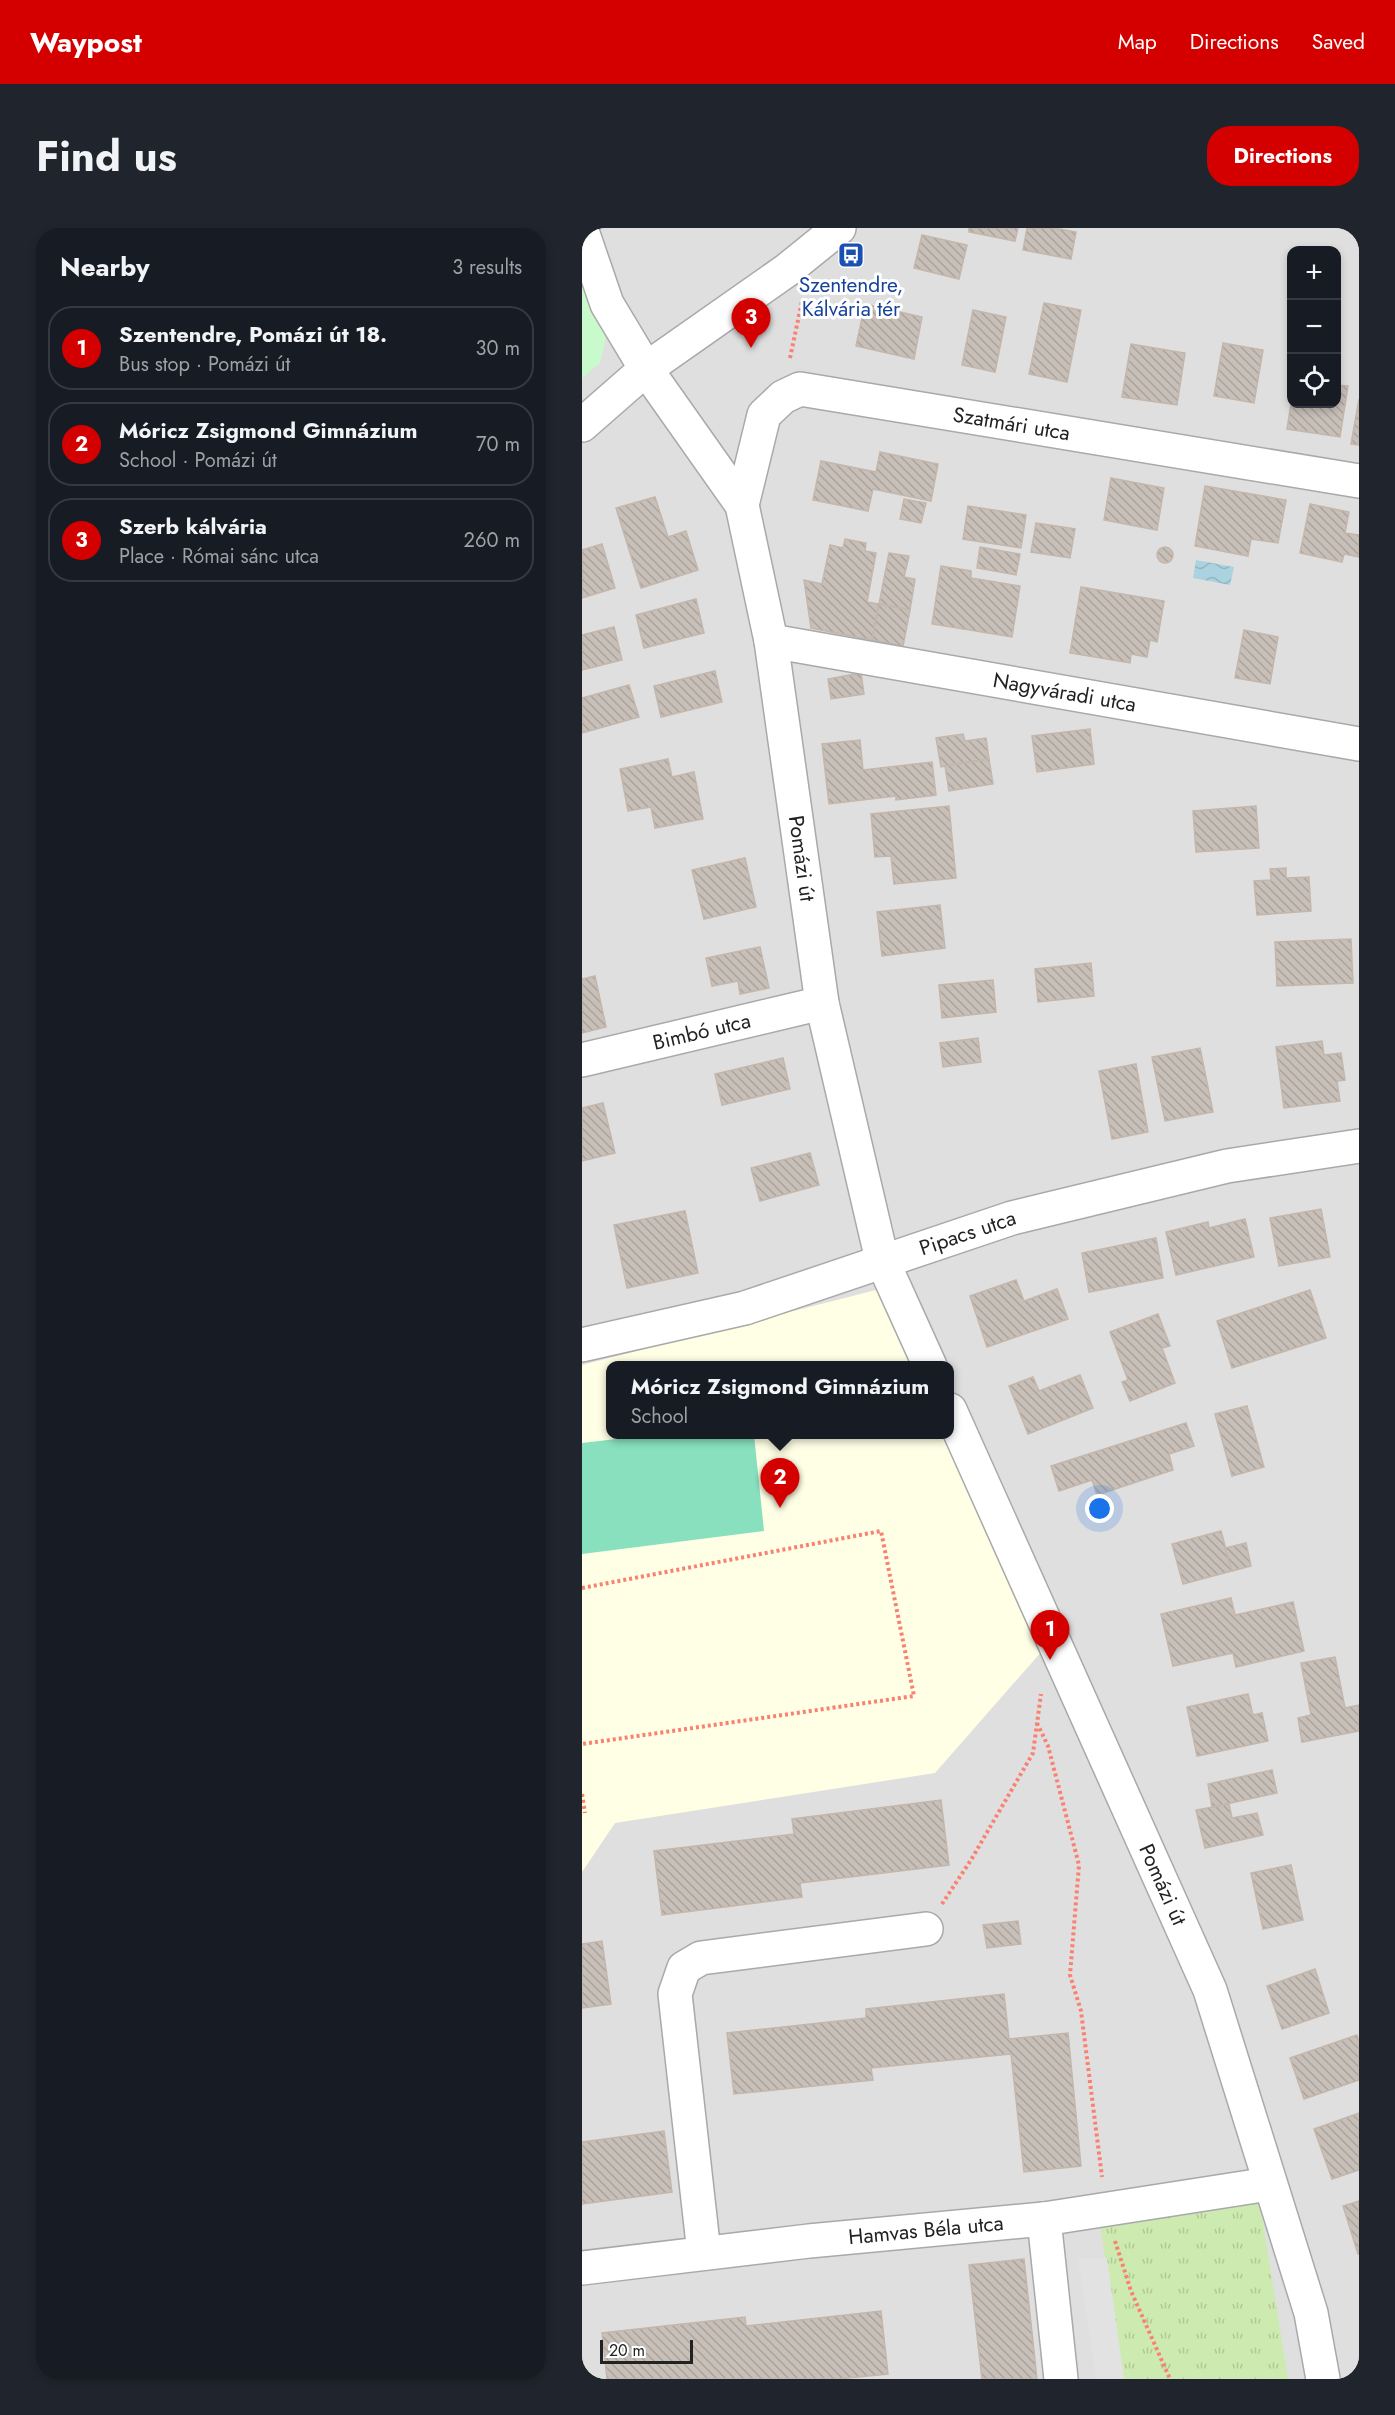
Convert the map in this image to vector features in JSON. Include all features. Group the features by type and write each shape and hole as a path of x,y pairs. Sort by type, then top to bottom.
{"street":[{"path":"582,425 646,369 839,228"},
{"name":"Pomázi út","path":"582,231 607,304 646,369 742,504 771,641 822,1003 882,1260 928,1361"},
{"name":"Szatmári utca","path":"783,397 800,389 1359,481"},
{"path":"742,504 764,415 783,397"},
{"name":"Nagyváradi utca","path":"771,641 1359,744"},
{"name":"Bimbó utca","path":"582,1060 822,1003"},
{"name":"Pipacs utca","path":"582,1345 745,1308 1012,1218 1227,1166 1359,1146"},
{"name":"Pomázi út","path":"954,1419 1210,1990 1311,2313 1323,2379"},
{"path":"704,2253 675,1994 684,1968 701,1958 926,1929"},
{"name":"Hamvas Béla utca","path":"582,2268 704,2253 1044,2219 1103,2193 1269,2184"},
{"path":"1044,2219 1061,2379"}],"path":[{"path":"783,397 811,250"},
{"path":"582,1588 881,1531 914,1696 582,1744"},
{"path":"926,1929 971,1860 1032,1753 1043,1685 1066,1671"},
{"path":"1037,1723 1048,1746 1079,1865 1070,1975 1081,2011 1103,2193 1131,2291 1170,2379"},
{"path":"582,1794 585,1813"}],"shaded area":[{"path":"582,228 1359,228 1359,2379 582,2379"},
{"path":"880,1289 912,1361 606,1361 606,1439 947,1439 1042,1651 935,1773 615,1823 582,1872 582,1365"},
{"path":"1107,2258 1124,2379 1096,2379 1078,2259"}],"green space":[{"path":"582,270 606,336 600,363 582,378"},
{"path":"616,1439 754,1439 764,1531 582,1554 582,1443"},
{"path":"1259,2197 1288,2379 1123,2379 1099,2217"}],"water":[{"path":"1196,560 1234,567 1230,585 1193,578"}],"building":[{"path":"969,228 1018,228 1015,241 969,232"},
{"path":"1027,228 1054,228 1076,232 1071,259 1023,250"},
{"path":"922,235 967,245 959,279 914,268"},
{"path":"1044,303 1081,310 1067,382 1029,374"},
{"path":"865,304 922,317 914,359 856,346"},
{"path":"973,310 1006,317 995,372 962,365"},
{"path":"1223,343 1263,350 1254,403 1214,396"},
{"path":"1131,344 1185,353 1177,405 1122,397"},
{"path":"1341,385 1348,386 1340,437 1287,429 1290,408 1341,408"},
{"path":"1359,399 1359,445 1351,444"},
{"path":"880,452 938,464 931,501 873,489 868,511 813,500 821,461 876,472"},
{"path":"1111,478 1164,488 1157,530 1104,520"},
{"path":"1205,486 1286,500 1278,543 1251,539 1248,556 1195,546"},
{"path":"655,497 668,537 686,531 698,570 641,588 616,508"},
{"path":"904,499 926,503 921,523 900,519"},
{"path":"1310,504 1349,512 1345,533 1359,535 1359,557 1344,554 1342,562 1300,553"},
{"path":"968,506 1026,515 1021,548 963,539"},
{"path":"1036,523 1075,529 1070,558 1031,552"},
{"path":"845,539 866,543 865,551 876,553 867,602 879,604 872,640 811,628 804,580 822,584 830,545 843,548"},
{"path":"602,544 615,588 582,598 582,550"},
{"path":"980,547 1020,554 1016,575 977,568"},
{"path":"1162,547 1168,547 1173,555 1171,561 1162,563 1157,558 1157,552"},
{"path":"889,553 909,556 904,577 915,579 910,610 879,604"},
{"path":"941,566 971,571 971,578 1020,586 1012,637 932,624"},
{"path":"1081,587 1164,601 1157,642 1150,640 1147,657 1131,654 1130,663 1070,653"},
{"path":"696,599 704,633 644,648 636,615"},
{"path":"879,604 910,610 903,646 872,640"},
{"path":"614,627 622,660 582,670 582,635"},
{"path":"1244,630 1278,637 1270,684 1235,678"},
{"path":"715,671 722,702 661,717 654,686"},
{"path":"861,673 864,694 831,699 828,679"},
{"path":"629,685 639,717 582,733 582,698"},
{"path":"1090,729 1094,764 1037,772 1032,736"},
{"path":"963,734 965,741 986,738 989,759 941,767 936,738"},
{"path":"860,740 863,770 932,762 936,795 896,800 896,796 829,804 822,744"},
{"path":"668,759 672,777 694,772 703,819 655,828 651,807 628,811 620,769"},
{"path":"989,759 993,784 949,791 945,766"},
{"path":"949,806 956,878 894,884 891,856 875,857 871,814"},
{"path":"1256,806 1259,848 1196,852 1193,811"},
{"path":"745,858 756,907 704,919 692,870"},
{"path":"1286,868 1286,878 1309,877 1311,911 1257,915 1254,881 1271,880 1270,869"},
{"path":"940,905 945,948 882,956 877,912"},
{"path":"1351,939 1353,983 1277,986 1275,942"},
{"path":"760,947 769,988 740,994 738,981 712,986 706,958"},
{"path":"1091,963 1094,996 1038,1002 1035,969"},
{"path":"595,976 606,1027 582,1033 582,979"},
{"path":"993,980 996,1012 942,1018 939,985"},
{"path":"978,1038 981,1062 943,1067 940,1043"},
{"path":"1322,1041 1324,1055 1341,1053 1345,1080 1337,1081 1340,1101 1284,1108 1276,1047"},
{"path":"1200,1048 1213,1112 1165,1121 1152,1057"},
{"path":"783,1058 790,1089 722,1105 715,1074"},
{"path":"1136,1064 1148,1132 1112,1139 1099,1071"},
{"path":"603,1103 615,1153 582,1161 582,1108"},
{"path":"810,1153 819,1185 760,1201 751,1168"},
{"path":"1321,1209 1330,1257 1279,1266 1270,1218"},
{"path":"685,1211 698,1273 627,1288 614,1225"},
{"path":"1245,1219 1254,1257 1176,1275 1166,1232 1208,1222 1209,1228"},
{"path":"1156,1238 1163,1278 1089,1292 1082,1253"},
{"path":"1016,1280 1024,1301 1057,1289 1068,1319 987,1347 970,1296"},
{"path":"1310,1290 1326,1338 1232,1368 1217,1321"},
{"path":"1158,1314 1170,1346 1162,1348 1175,1383 1130,1401 1122,1382 1128,1380 1110,1332"},
{"path":"1080,1375 1093,1408 1028,1434 1009,1386 1033,1377 1039,1391"},
{"path":"1247,1406 1264,1467 1232,1476 1215,1414"},
{"path":"1186,1423 1194,1446 1169,1454 1173,1470 1097,1495 1092,1480 1059,1491 1051,1466"},
{"path":"1221,1531 1232,1571 1183,1584 1172,1544"},
{"path":"1246,1543 1251,1566 1232,1571 1225,1548"},
{"path":"1231,1598 1235,1615 1293,1602 1304,1651 1236,1667 1233,1653 1173,1666 1161,1614"},
{"path":"1335,1657 1345,1708 1359,1705 1359,1731 1302,1742 1298,1718 1311,1715 1301,1663"},
{"path":"1248,1694 1253,1715 1262,1713 1268,1741 1197,1756 1187,1707"},
{"path":"1272,1770 1277,1793 1212,1807 1208,1784"},
{"path":"941,1800 949,1865 800,1883 802,1897 662,1915 654,1851 794,1834 792,1819"},
{"path":"1229,1804 1232,1818 1257,1813 1263,1835 1205,1848 1196,1810"},
{"path":"1291,1865 1303,1920 1263,1929 1251,1873"},
{"path":"1018,1921 1021,1944 987,1948 983,1925"},
{"path":"602,1941 611,2004 582,2008 582,1944"},
{"path":"1315,1969 1329,2013 1282,2029 1267,1986"},
{"path":"1004,1994 1009,2039 1068,2033 1081,2166 1024,2172 1011,2054 871,2068 873,2080 734,2094 727,2033 866,2018 866,2009"},
{"path":"1357,2035 1359,2080 1304,2099 1290,2058"},
{"path":"1359,2113 1359,2170 1332,2179 1314,2129"},
{"path":"664,2131 672,2192 582,2204 582,2142"},
{"path":"1359,2201 1359,2254 1358,2254 1343,2206"},
{"path":"1024,2259 1037,2379 982,2379 969,2265"},
{"path":"881,2311 888,2374 838,2379 607,2379 602,2333 745,2317 746,2326"}],"place":[{"name":"Szentendre, Kálvária tér","path":"851,255"},
{"name":"Szerb kálvária","path":"751,348"},
{"name":"Móricz Zsigmond Gimnázium","path":"780,1508"},
{"name":"Szentendre, Pomázi út 18.","path":"1050,1660"}]}
